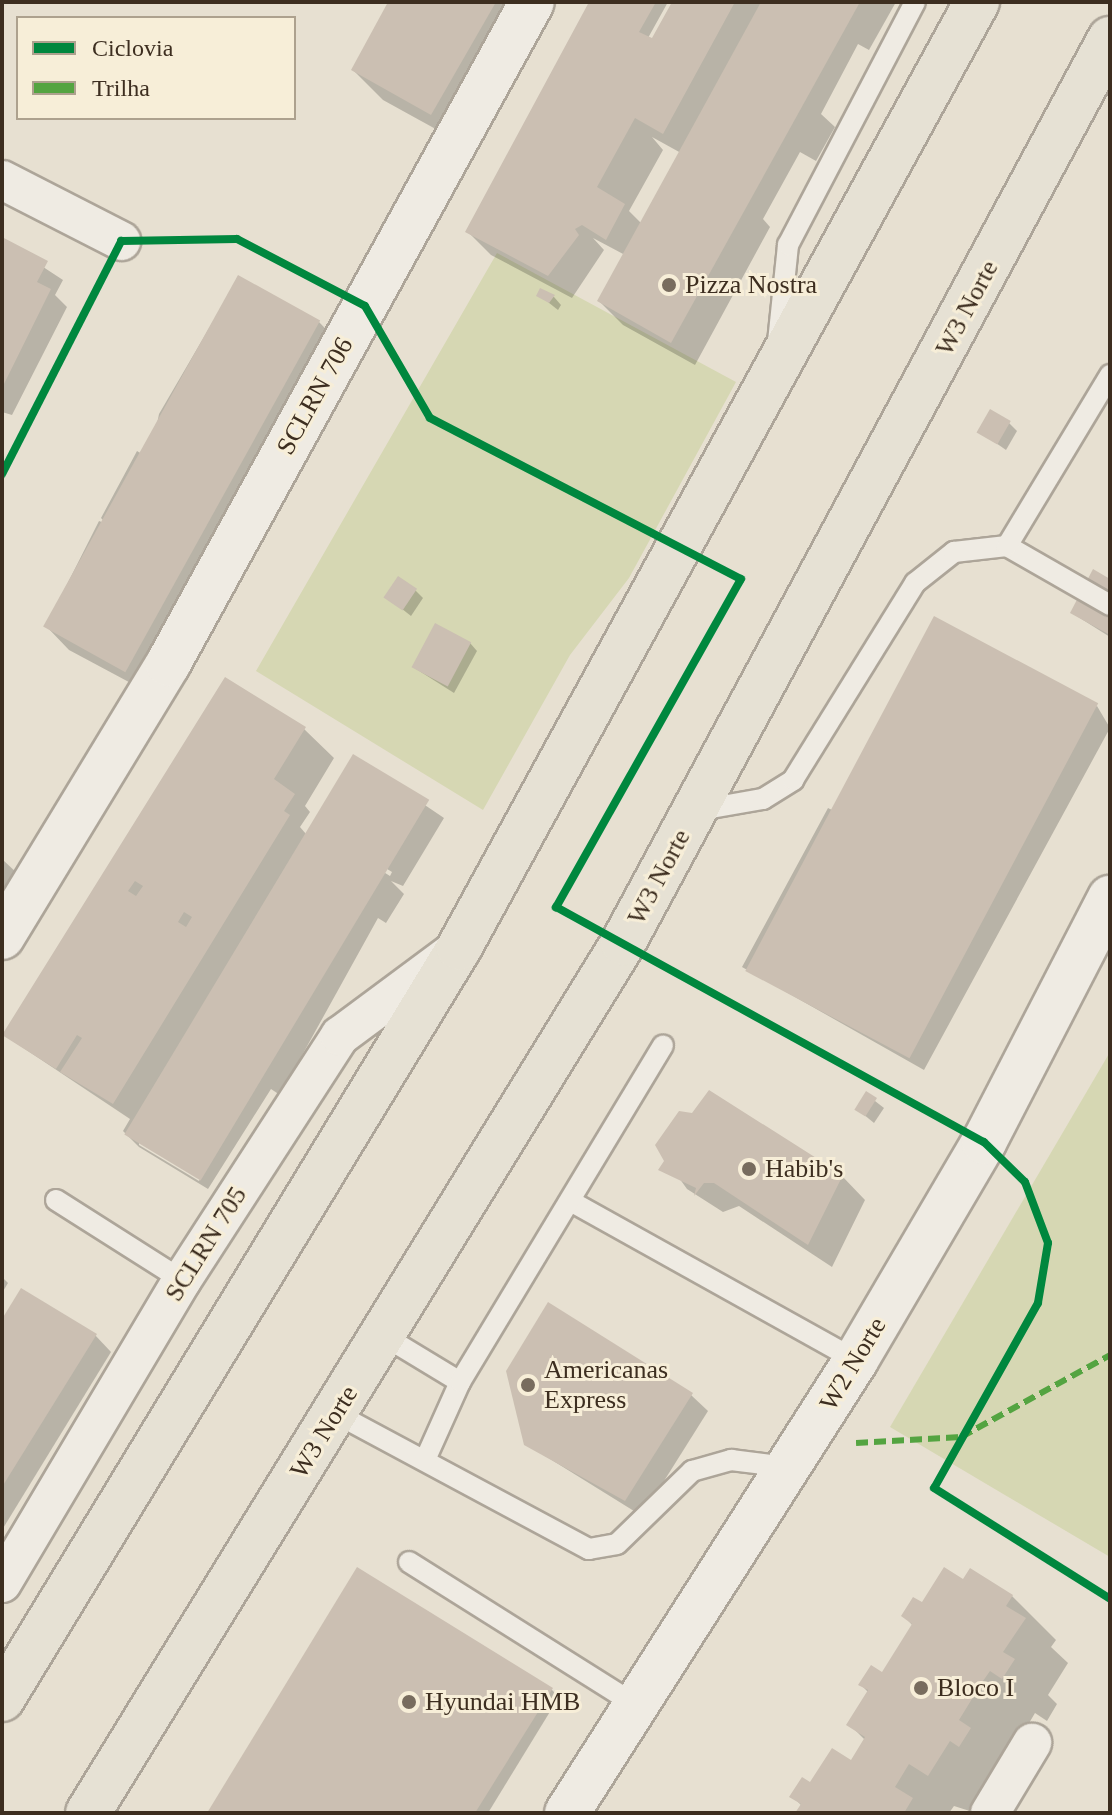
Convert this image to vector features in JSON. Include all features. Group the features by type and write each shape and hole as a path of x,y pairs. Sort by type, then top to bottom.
{"main road":[{"path":"2,1699 459,948 977,2"},
{"name":"W3 Norte","path":"88,1813 623,943 1110,39"}],"street":[{"name":"SCLRN 706","path":"2,937 168,664 532,2"},
{"path":"2,180 121,241"},
{"name":"W2 Norte","path":"567,1813 856,1360 984,1142 1110,898"},
{"name":"SCLRN 705","path":"2,1583 182,1280 340,1036 459,948"},
{"path":"990,1813 1032,1743"}],"lane":[{"path":"775,370 788,245 915,2"},
{"path":"1007,546 1110,375"},
{"path":"694,811 763,799 793,780 915,583 954,552 1007,546 1110,605"},
{"path":"425,1460 460,1382 572,1202 663,1045"},
{"path":"56,1200 182,1280"},
{"path":"572,1202 856,1360"},
{"path":"384,1336 460,1382"},
{"path":"335,1413 569,1540 605,1550 692,1471 731,1460 788,1467"},
{"path":"409,1562 636,1705"}],"green space":[{"path":"497,253 736,382 629,578 570,655 483,810 256,671"},
{"path":"1110,1052 1110,1557 890,1427"}],"building":[{"path":"388,2 496,2 431,115 351,70"},
{"path":"589,2 656,2 639,32 652,38 672,2 735,2 663,134 635,118 597,187 625,204 606,240 582,225 575,229 579,235 548,276 465,232"},
{"path":"761,2 860,2 671,343 597,301"},
{"path":"2,237 48,261 37,282 51,289 2,388"},
{"path":"238,275 320,321 125,672 43,627"},
{"path":"540,288 555,295 549,303 536,296"},
{"path":"990,409 1011,421 997,444 976,432"},
{"path":"1093,569 1110,579 1110,635 1070,613"},
{"path":"398,576 417,589 403,610 383,598"},
{"path":"934,616 1098,703 910,1058 745,971"},
{"path":"435,623 471,642 448,686 412,667"},
{"path":"225,677 306,727 274,779 295,794 284,811 290,815 113,1104 60,1072 82,1038 77,1035 56,1069 2,1035","holes":["135,881 143,886 136,896 128,891","184,912 192,917 186,927 178,922"]},
{"path":"353,754 429,800 201,1180 124,1135"},
{"name":"Habib's","path":"709,1090 843,1175 808,1245 714,1183 704,1183 694,1196 696,1188 658,1170 664,1161 655,1145 679,1111 692,1113"},
{"path":"866,1091 877,1098 865,1117 854,1110"},
{"path":"21,1288 97,1334 2,1487 2,1319"},
{"path":"548,1302 693,1393 625,1501 524,1445 506,1371"},
{"name":"Hyundai HMB","path":"357,1567 553,1688 475,1813 207,1813"},
{"name":"Bloco I","path":"944,1567 963,1579 970,1568 1013,1595 1006,1606 1026,1618 1003,1652 1015,1659 1002,1679 990,1671 983,1681 959,1720 971,1728 959,1747 950,1741 928,1776 909,1764 895,1787 913,1798 904,1813 795,1813 801,1804 789,1797 802,1777 810,1782 832,1748 851,1760 865,1737 846,1725 868,1690 858,1685 871,1665 882,1672 912,1624 901,1616 913,1597 922,1602"}],"marked path":[{"path":"856,1443 961,1437 1110,1355"}],"cycle path":[{"path":"2,474 121,241 237,239 365,306 430,418 741,579 556,907 984,1142 1025,1182 1048,1243 1038,1303 934,1488 1110,1599"}],"place":[{"name":"Pizza Nostra","path":"669,285"},
{"name":"Habib's","path":"749,1169"},
{"name":"Americanas Express","path":"528,1385"},
{"name":"Bloco I","path":"921,1688"},
{"name":"Hyundai HMB","path":"409,1702"}]}
